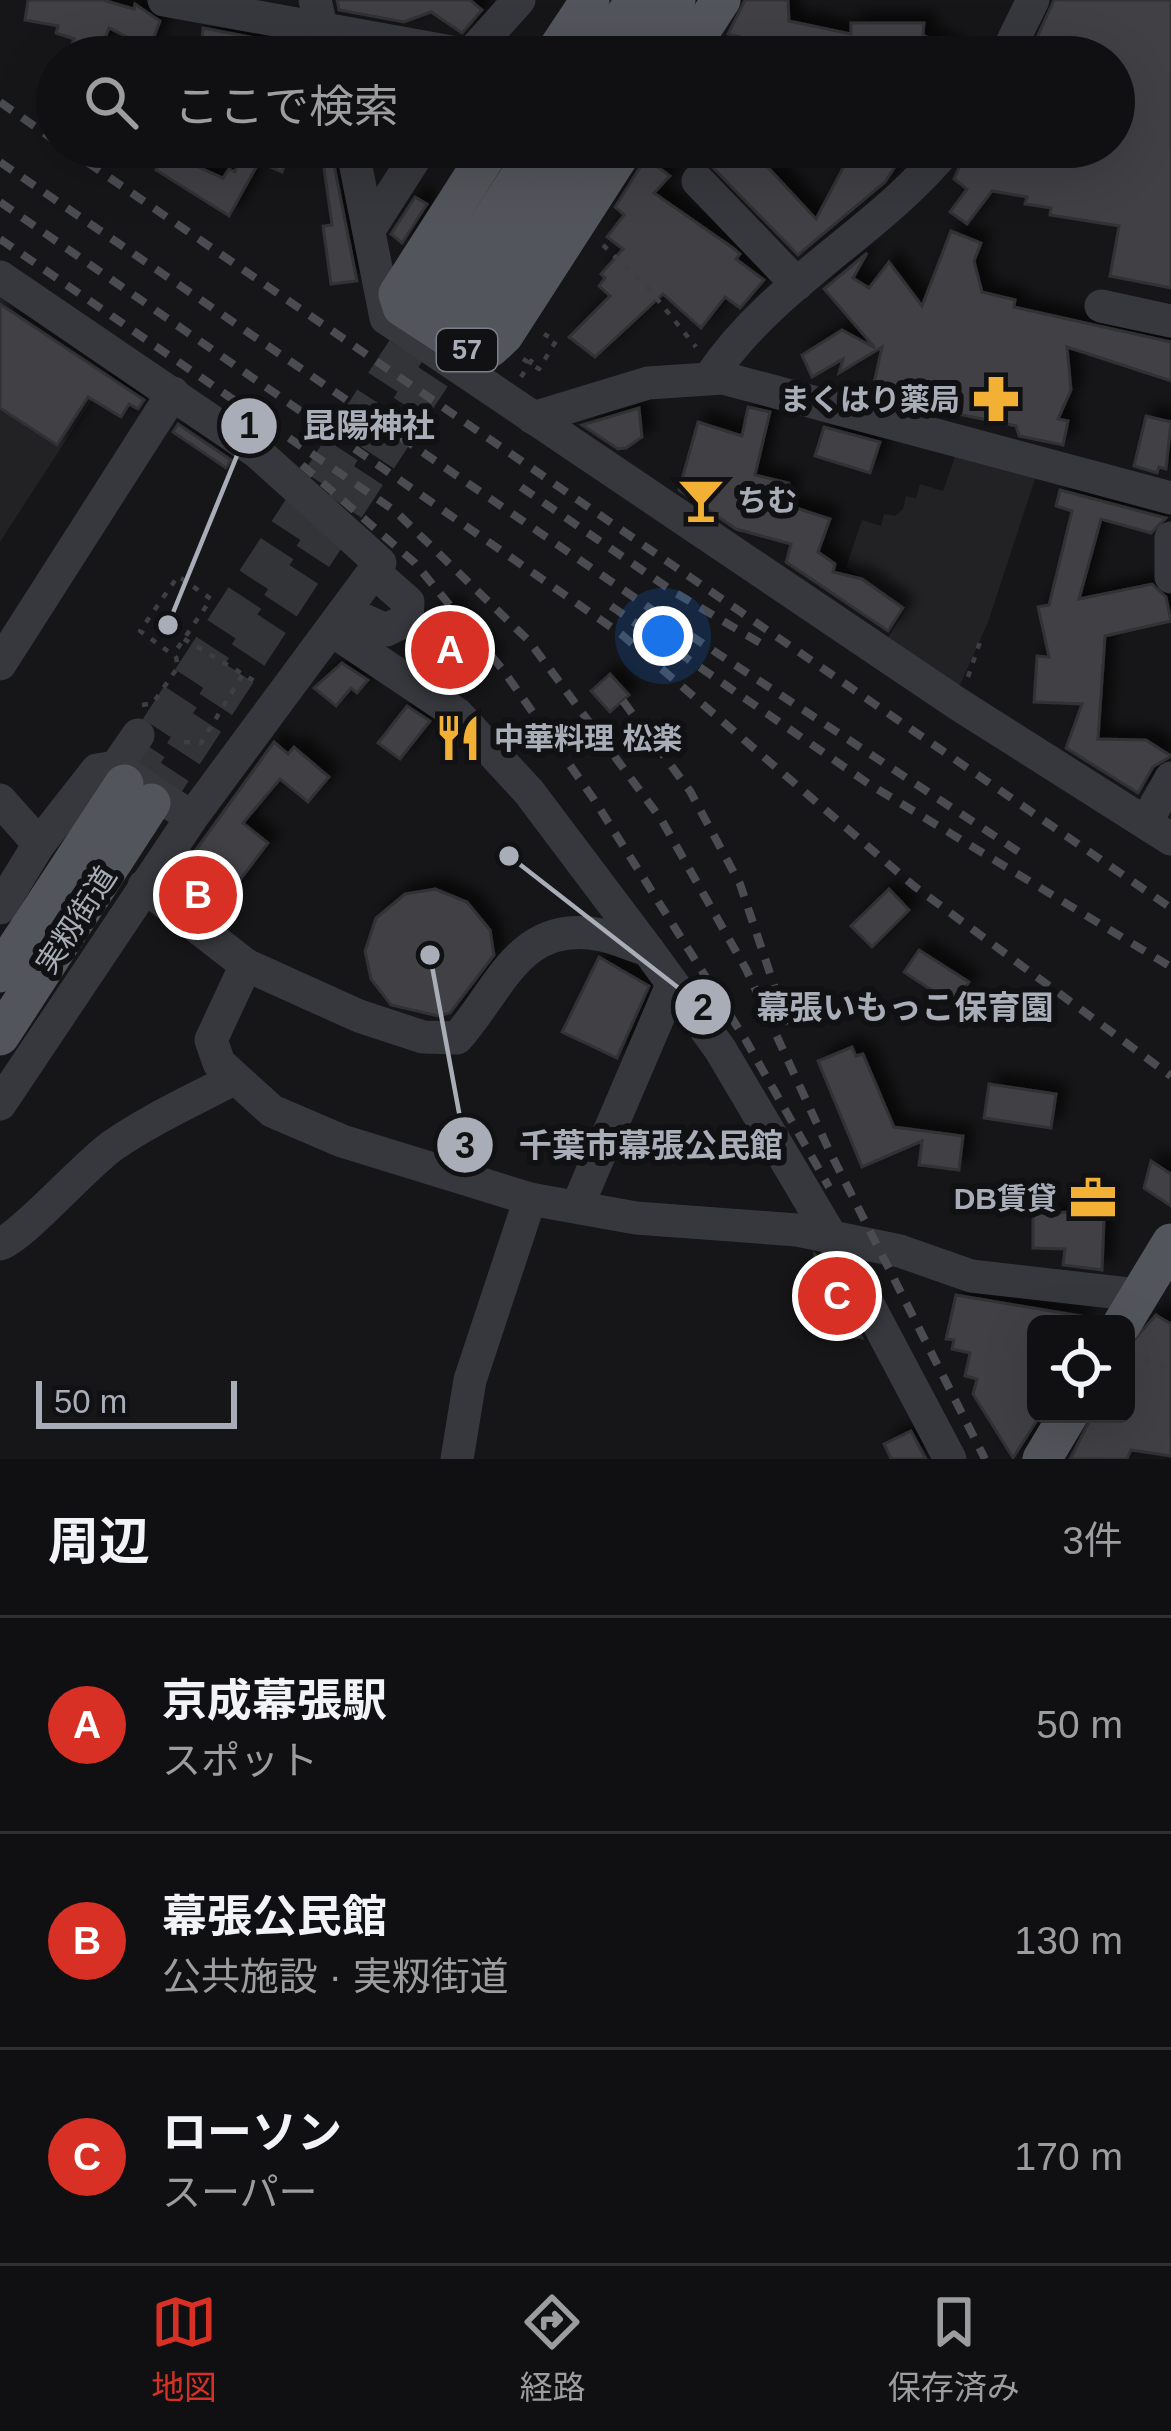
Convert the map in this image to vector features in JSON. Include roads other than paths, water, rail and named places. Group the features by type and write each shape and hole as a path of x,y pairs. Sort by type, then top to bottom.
{"main road":[{"path":"566,36 590,0"},
{"path":"612,36 635,0"},
{"path":"653,36 676,0"},
{"path":"698,36 721,0"},
{"name":"57","path":"478,168 398,294 402,308 471,352 490,348 612,168"},
{"name":"57","path":"528,168 450,316 564,168"},
{"name":"実籾街道","path":"0,973 130,785"},
{"name":"実籾街道","path":"0,1036 130,785"},
{"path":"1130,1310 1171,1243"},
{"path":"1042,1459 1064,1423"}],"street":[{"path":"164,0 355,36"},
{"path":"487,36 520,0"},
{"path":"1016,36 1033,0"},
{"path":"357,168 386,318 958,704 1159,830 1171,778"},
{"path":"370,228 409,168"},
{"path":"712,374 797,284 931,168"},
{"path":"698,181 797,284"},
{"path":"0,277 257,452 380,563 192,817 0,1104"},
{"path":"1101,306 1171,321"},
{"path":"533,418 648,383 712,374 1171,498"},
{"path":"0,664 173,393"},
{"path":"1171,538 1167,556 1171,577"},
{"path":"340,621 386,630 406,620 408,602 374,572"},
{"path":"340,621 457,714 529,792 721,1049 830,1236 950,1459"},
{"path":"130,785 137,720"},
{"path":"0,908 39,844 97,770 192,817"},
{"path":"0,800 39,844"},
{"path":"144,886 245,965 359,1016 423,1037 457,1038 482,1010 506,964 534,944 576,932 648,950"},
{"path":"245,965 211,1040 219,1063 272,1111 342,1141 530,1199 636,1218 733,1221 830,1236 900,1251 971,1276 1130,1310"},
{"path":"577,1207 672,985"},
{"path":"0,1244 16,1239 36,1213 116,1143 235,1078"},
{"path":"458,1459 470,1380 530,1199"}],"tunnel":[{"path":"127,779 435,306"},
{"path":"151,803 464,326"}],"railway":[{"path":"0,102 36,127"},
{"path":"0,162 670,622 1019,852"},
{"path":"96,168 1171,908"},
{"path":"0,202 621,634 914,886 1171,1076"},
{"path":"0,239 395,511 529,641 661,819 746,969 829,1150 985,1459"},
{"path":"302,465 415,563 503,670 593,798 745,1039 829,1187"},
{"path":"521,487 674,592 767,647"},
{"path":"611,606 869,784 1171,967"},
{"path":"623,701 690,791 740,884 789,1030"}],"place":[{"name":"まくはり薬局","path":"996,399"},
{"name":"ちむ","path":"701,500"},
{"name":"昆陽神社","path":"168,625"},
{"name":"京成幕張駅","path":"450,650"},
{"name":"中華料理 松楽","path":"458,738"},
{"name":"幕張いもっこ保育園","path":"509,856"},
{"name":"幕張公民館","path":"198,895"},
{"name":"千葉市幕張公民館","path":"430,955"},
{"name":"DB賃貸","path":"1093,1198"},
{"name":"ローソン","path":"837,1296"}]}
